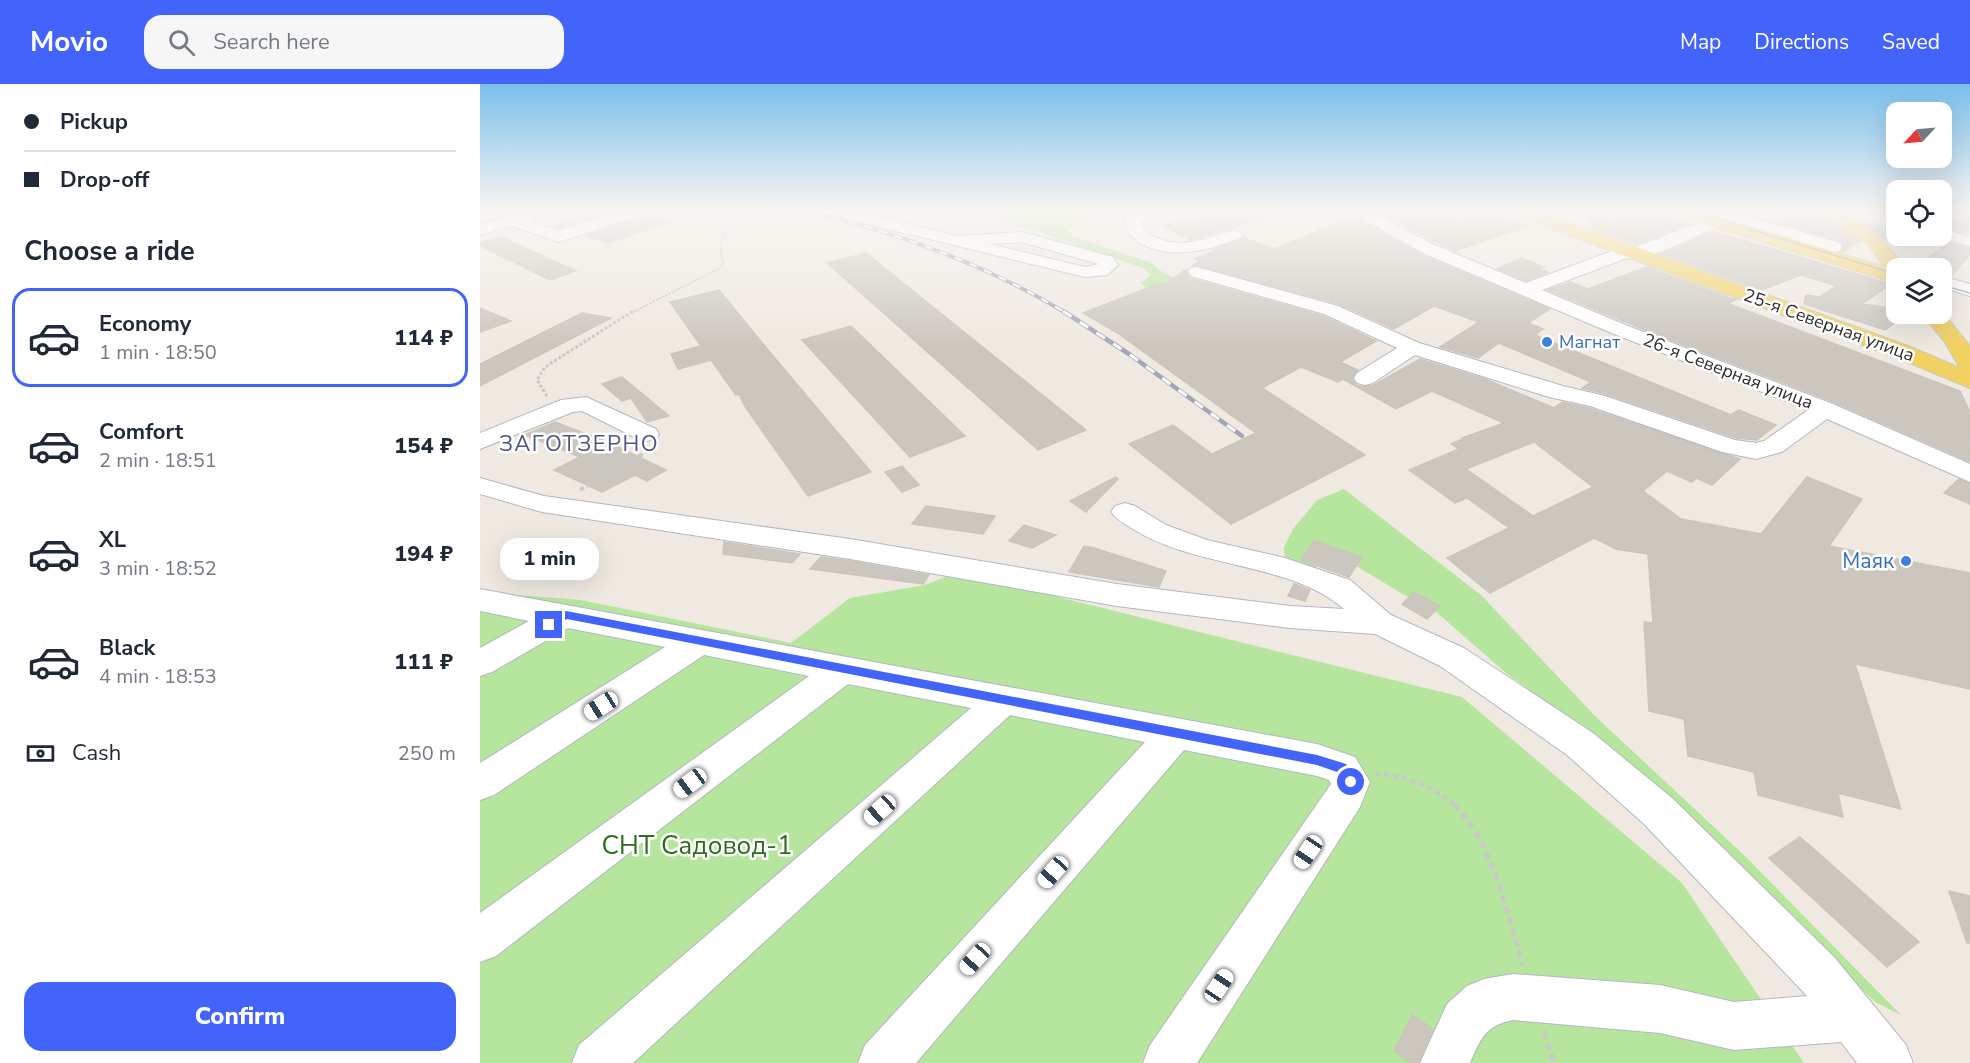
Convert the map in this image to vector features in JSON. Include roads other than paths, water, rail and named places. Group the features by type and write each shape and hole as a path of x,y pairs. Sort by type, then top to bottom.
{"main road":[{"name":"25-я Северная улица","path":"1637,256 1903,352 1970,381"},
{"path":"1850,256 1886,267"},
{"path":"1942,324 1954,338 1970,365"}],"street":[{"path":"1016,256 1085,272 1101,271 1109,265 1107,261 1088,256"},
{"name":"26-я Северная улица","path":"1444,256 1825,409 1970,474"},
{"path":"1525,290 1622,256"},
{"path":"1197,272 1331,310 1413,347 1557,392 1597,401 1731,447 1756,451 1773,447 1825,409"},
{"path":"1952,284 1970,290"},
{"path":"1952,295 1970,301"},
{"path":"1365,378 1413,347"},
{"path":"480,442 558,409 586,404 647,434"},
{"path":"480,486 542,504 556,504 937,563 1117,595 1290,617 1380,623"},
{"path":"1125,512 1156,531 1200,548 1275,565 1339,588 1380,623 1452,657 1580,744 1658,811 1739,891 1819,974 1888,1063"},
{"path":"480,600 1317,760 1342,768 1351,782 1346,795 1168,1063"},
{"path":"480,663 566,615"},
{"path":"480,783 701,641"},
{"path":"480,940 843,669"},
{"path":"597,1063 1004,700"},
{"path":"882,1063 1176,733"},
{"path":"1445,1063 1464,1021 1484,1003 1513,997 1660,1009 1734,1026 1852,1017"}],"tram line":[{"path":"1836,256 1886,271"},
{"path":"1952,288 1970,293"}],"railway":[{"path":"950,256 1003,279 1066,313"},
{"path":"1063,311 1129,354 1242,436"}],"place":[{"name":"Магнат","path":"1547,342"},
{"name":"Маяк","path":"1906,561"}],"district":[{"name":"ЗАГОТЗЕРНО","path":"579,444"}],"park label":[{"name":"СНТ Садовод-1","path":"697,845"}]}
